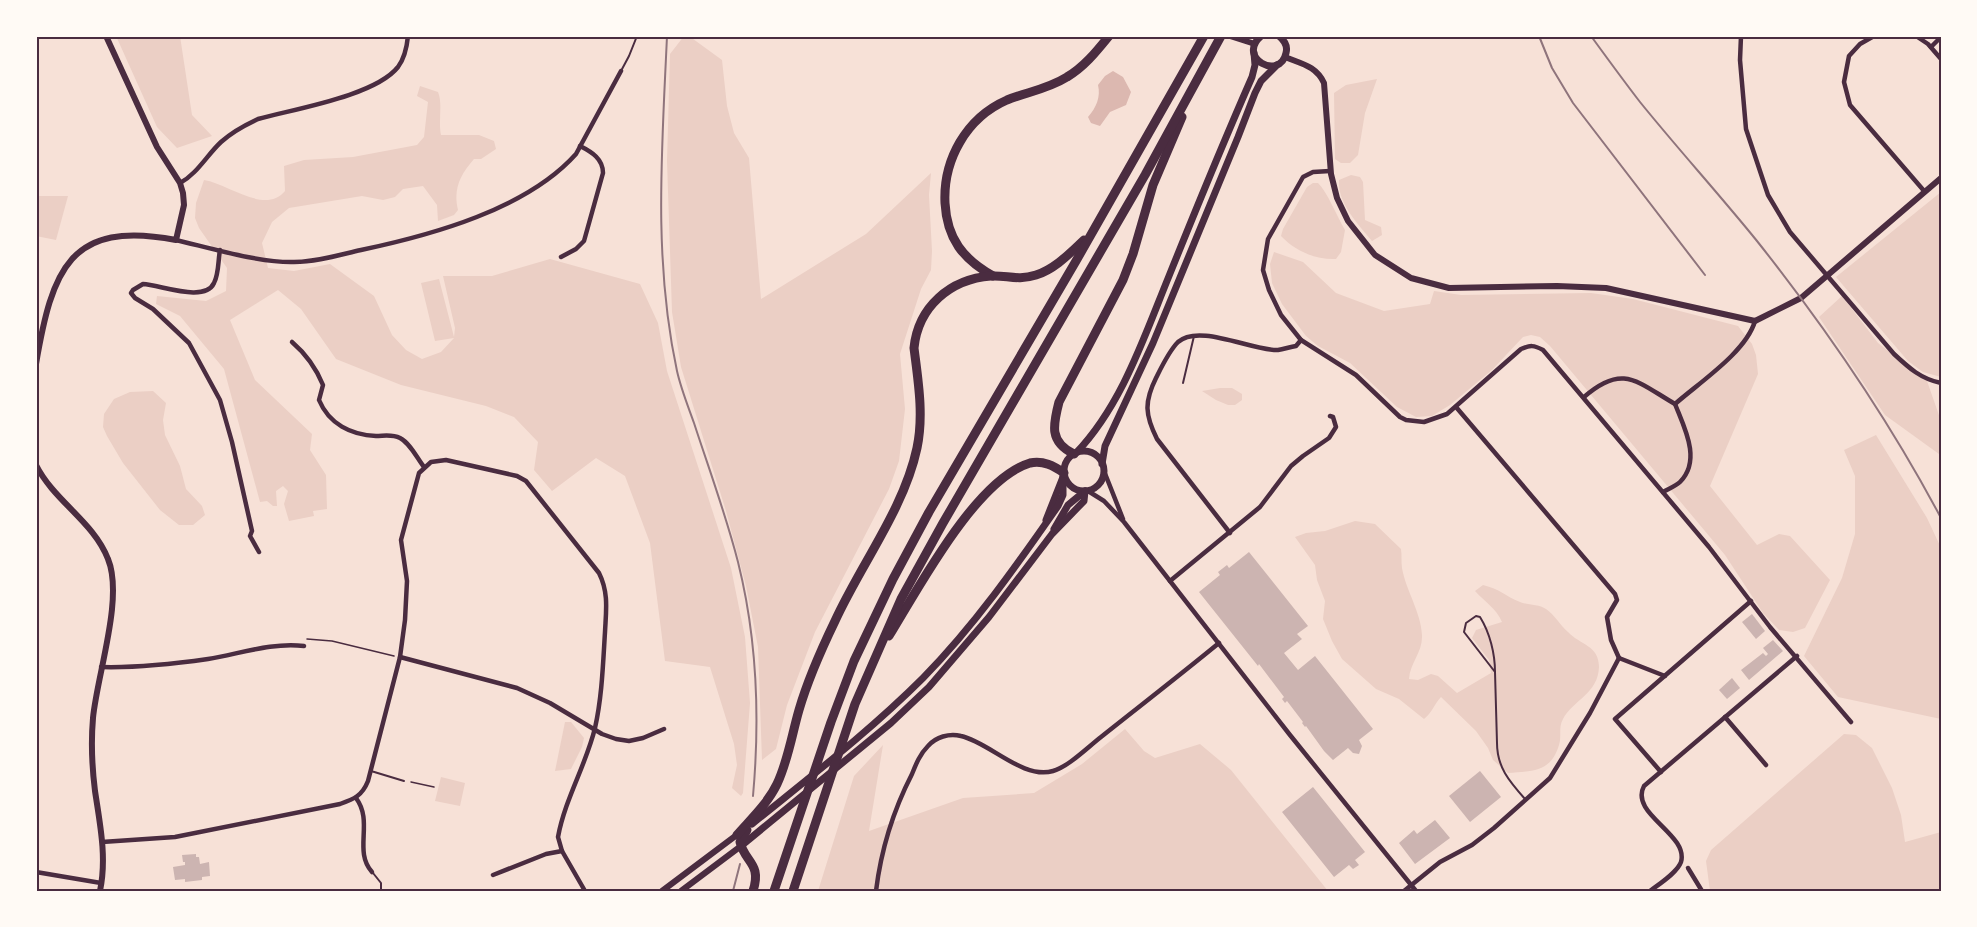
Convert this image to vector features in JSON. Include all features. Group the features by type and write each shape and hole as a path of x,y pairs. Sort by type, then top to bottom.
{"highway":[{"path":"993,276 964,255 949,226 945,186 956,149 971,127 992,109 1010,99 1065,78 1087,62 1109,36"},
{"path":"774,891 854,661 893,579 929,512 1204,36"},
{"path":"792,891 848,723 901,599 942,522 1139,184 1221,36"},
{"path":"1075,453 1058,443 1054,435 1059,402 1123,280 1133,254 1152,185 1205,65"},
{"path":"737,835 766,802 777,784 813,669 836,618 900,497 910,472 917,446 920,421 914,348 920,324 931,305 947,290 973,279 993,276 1024,278 1038,275 1061,261 1092,233"},
{"path":"871,666 948,540 988,492 1012,472 1030,463 1050,465 1064,475"},
{"path":"752,824 741,838 741,846 755,870 753,891"}],"main road":[{"path":"752,824 873,725 941,659 1043,528 1057,487 1064,475 1065,464 1099,428 1139,348 1252,77 1255,65 1255,44 1262,36"},
{"path":"741,846 910,706 953,661 989,617 1052,534 1063,512 1074,498 1100,483 1105,446 1153,343 1254,93 1261,81 1285,57 1286,46 1279,36"},
{"path":"1254,53 1258,61 1264,65 1277,65"},
{"path":"1075,453 1085,451 1092,453 1103,468"},
{"path":"1064,475 1073,488 1087,491"}],"street":[{"path":"106,36 158,147 180,183 184,205 176,240"},
{"path":"180,183 195,172 223,141 248,124 258,119 363,90 385,77 399,66 408,36"},
{"path":"1230,36 1255,44"},
{"path":"1741,36 1740,60 1746,129 1768,195 1790,232 1894,354 1912,371 1941,383"},
{"path":"1874,36 1860,44 1849,56 1844,82 1850,105 1925,192"},
{"path":"1916,36 1931,47 1941,59"},
{"path":"1931,47 1941,38"},
{"path":"1285,57 1313,68 1320,74 1324,83 1330,171 1341,209 1356,232 1375,255 1411,278 1449,288 1557,285 1606,288 1755,321 1801,298 1941,178"},
{"path":"36,364 56,286 69,263 90,244 104,238 121,235 150,235 293,262 334,256 429,233 477,217 527,193 569,162 621,71"},
{"path":"561,257 576,249 584,241 603,173 601,160 580,146"},
{"path":"1330,171 1313,172 1300,181 1268,239 1263,270 1269,290 1281,315 1301,340 1356,375 1393,411 1406,420 1431,421 1447,414 1521,349 1529,345 1543,350 1725,565 1770,627 1851,722"},
{"path":"220,250 216,281 208,291 195,293 143,284 131,293 161,316 189,343 220,400 252,531 250,536 259,552"},
{"path":"1675,404 1742,346 1752,332 1755,321"},
{"path":"1230,532 1157,439 1149,422 1147,406 1150,390 1178,342 1184,338 1206,335 1277,350 1296,346 1301,340"},
{"path":"292,342 304,352 317,373 323,385 319,400 338,424 344,429 365,436 399,437 424,467"},
{"path":"1584,397 1595,387 1608,380 1621,378 1633,380 1675,404 1690,443 1690,465 1680,481 1663,492"},
{"path":"1456,407 1616,596 1617,600 1607,617 1611,640 1619,658 1665,676"},
{"path":"1170,581 1260,507 1291,466 1334,432 1335,420 1330,416"},
{"path":"102,842 185,836 309,811 356,798 365,788 371,771 400,657 407,581 401,540 415,485 424,467 431,462 446,460 517,476 526,481 599,573 607,593 595,729 558,837 562,851 585,891"},
{"path":"36,465 45,479 96,537 109,561 112,573 114,591 93,717 94,788 102,842 100,891"},
{"path":"1103,468 1124,522"},
{"path":"1087,491 1104,501 1124,522 1290,735 1416,891"},
{"path":"1661,772 1615,719 1751,602"},
{"path":"876,891 880,862 893,814 921,756 933,741 952,734 961,736 971,739 1026,769 1040,773 1053,771 1063,766 1219,643"},
{"path":"101,667 206,659 283,644 304,646"},
{"path":"1650,891 1672,872 1681,861 1681,854 1673,839 1641,800 1644,786 1797,656"},
{"path":"400,657 517,688 616,739 629,741 664,729"},
{"path":"1404,891 1440,862 1476,842 1527,801 1555,771 1590,713 1619,658"},
{"path":"1725,717 1766,765"},
{"path":"356,798 364,813 363,858 372,872"},
{"path":"662,891 752,824"},
{"path":"681,891 741,846"},
{"path":"493,875 546,854 562,851"},
{"path":"1688,868 1702,891"},
{"path":"36,872 102,883"}],"lane":[{"path":"621,71 637,36"},
{"path":"1183,383 1194,336"},
{"path":"1495,672 1464,632 1466,623 1476,616 1480,617 1490,641 1495,672 1499,765 1510,783 1527,801"},
{"path":"371,771 404,781"},
{"path":"372,872 381,883 381,891"}],"path":[{"path":"304,646 304,639 332,642 400,657"},
{"path":"404,781 434,787"}],"shaded area":[{"path":"116,36 180,36 192,115 212,136 177,148 157,127"},
{"path":"684,36 689,36 722,60 727,106 734,133 749,158 761,299 866,234 931,173 929,195 931,270 921,289 900,354 905,409 899,461 889,489 815,632 787,705 776,749 762,760 758,647 746,586 726,511 681,367 672,312 667,161 670,54"},
{"path":"1113,71 1123,77 1131,92 1126,105 1110,112 1100,126 1091,123 1088,117 1097,102 1098,85 1105,76"},
{"path":"1377,79 1365,113 1358,155 1350,163 1341,163 1335,159 1334,93 1346,85"},
{"path":"420,86 438,92 441,135 479,135 494,141 496,149 481,159 474,159 461,177 456,195 458,210 454,215 438,221 437,205 423,186 403,189 395,197 383,200 362,196 289,208 272,222 262,243 268,268 294,271 330,264 374,296 392,335 406,350 422,359 441,352 454,338 435,341 421,283 439,279 454,337 455,328 443,276 492,276 550,259 640,284 658,323 667,371 731,568 745,637 750,703 741,796 732,788 737,765 734,744 710,667 665,661 650,543 625,476 596,458 552,491 534,470 538,442 514,417 486,406 401,385 336,359 301,309 278,290 230,320 255,380 312,434 310,450 326,475 327,509 313,511 314,516 289,521 284,504 288,491 283,486 276,491 277,506 267,501 260,502 224,369 180,316 156,304 157,296 206,301 226,291 227,268 199,228 195,218 196,203 204,180 246,196 267,200 277,198 285,191 284,166 304,160 353,157 417,145 424,137 428,102 417,96"},
{"path":"1351,175 1360,177 1363,182 1365,220 1381,227 1382,235 1372,241 1355,221 1341,197 1339,180"},
{"path":"1318,183 1322,187 1345,230 1341,252 1336,259 1321,258 1306,253 1281,236 1307,187"},
{"path":"1941,192 1941,377 1923,372 1908,361 1836,277"},
{"path":"36,196 68,196 56,240 36,236"},
{"path":"1274,252 1303,262 1336,293 1384,311 1430,304 1434,291 1461,295 1591,293 1633,299 1738,326 1752,344 1758,374 1710,486 1757,545 1779,534 1790,536 1830,580 1805,628 1793,632 1779,630 1763,613 1725,555 1550,346 1540,337 1531,335 1523,337 1492,370 1450,405 1432,416 1416,417 1397,407 1350,363 1318,346 1306,336 1282,304 1272,283 1270,264"},
{"path":"1842,296 1878,343 1927,381 1941,421 1941,453 1939,454 1885,415 1819,317"},
{"path":"1232,388 1242,394 1242,400 1235,405 1228,405 1202,391"},
{"path":"153,391 166,403 163,420 165,435 180,466 186,489 202,506 205,515 193,525 179,525 160,510 123,463 103,427 104,414 114,399 130,392"},
{"path":"1876,435 1927,518 1941,548 1941,719 1838,697 1804,656 1842,578 1855,534 1855,476 1844,450"},
{"path":"1355,521 1375,524 1401,549 1404,577 1419,618 1422,635 1421,647 1409,679 1418,680 1431,674 1438,676 1457,693 1491,673 1489,660 1472,638 1476,630 1502,622 1475,591 1483,585 1494,588 1520,602 1546,609 1565,629 1596,654 1599,667 1598,676 1590,690 1567,712 1561,725 1556,754 1546,765 1533,770 1508,773 1493,760 1476,731 1441,697 1424,719 1399,699 1376,689 1342,659 1323,619 1325,601 1317,580 1315,565 1295,537 1325,531"},
{"path":"565,722 571,722 584,738 571,769 555,771"},
{"path":"1125,729 1144,751 1155,758 1200,744 1231,770 1328,891 818,891 854,776 883,745 869,831 963,798 1034,793 1082,764"},
{"path":"1844,734 1856,735 1872,748 1892,788 1901,815 1905,842 1941,832 1941,891 1710,891 1706,861 1711,850"},
{"path":"441,777 465,783 460,806 435,801"}],"building":[{"path":"1249,552 1308,626 1297,634 1302,639 1284,653 1298,670 1315,656 1373,729 1359,740 1362,746 1359,754 1353,753 1348,748 1333,760 1324,751 1287,701 1285,703 1282,699 1284,697 1259,664 1258,666 1199,592 1220,575 1218,572 1227,565 1229,568"},
{"path":"1752,614 1765,631 1756,639 1742,622"},
{"path":"1773,640 1783,651 1749,680 1741,670 1763,653 1766,656 1768,654 1763,648"},
{"path":"1732,678 1740,688 1727,699 1719,690"},
{"path":"1480,771 1501,797 1470,822 1449,796"},
{"path":"1313,787 1365,852 1355,860 1359,865 1353,869 1349,865 1334,877 1282,812"},
{"path":"1435,820 1450,838 1415,864 1399,843 1414,830 1417,834"},
{"path":"196,854 200,864 209,862 210,876 202,877 202,880 185,882 185,879 175,880 173,867 185,865 182,855"}],"railway":[{"path":"667,36 661,204 669,329 679,378 728,527 744,591 755,678 756,737 753,796"},
{"path":"1539,36 1552,68 1573,103 1705,275"},
{"path":"1591,36 1640,102 1757,241 1808,307 1878,410 1941,518"},
{"path":"733,891 740,864"}]}
